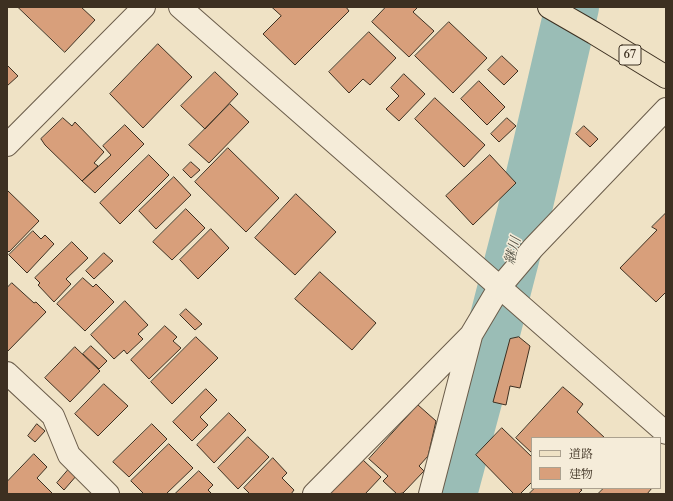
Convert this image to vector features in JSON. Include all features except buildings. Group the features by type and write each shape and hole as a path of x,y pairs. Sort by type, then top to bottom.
{"main road":[{"name":"67","path":"549,7 666,77"}],"street":[{"path":"7,146 144,7"},
{"path":"180,7 666,433"},
{"path":"314,494 471,335 500,288 533,248 666,109"},
{"path":"430,494 471,335"},
{"path":"7,373 53,416 69,456 108,494"}],"waterway":[{"name":"継川","path":"450,494 525,209 572,7"}]}
